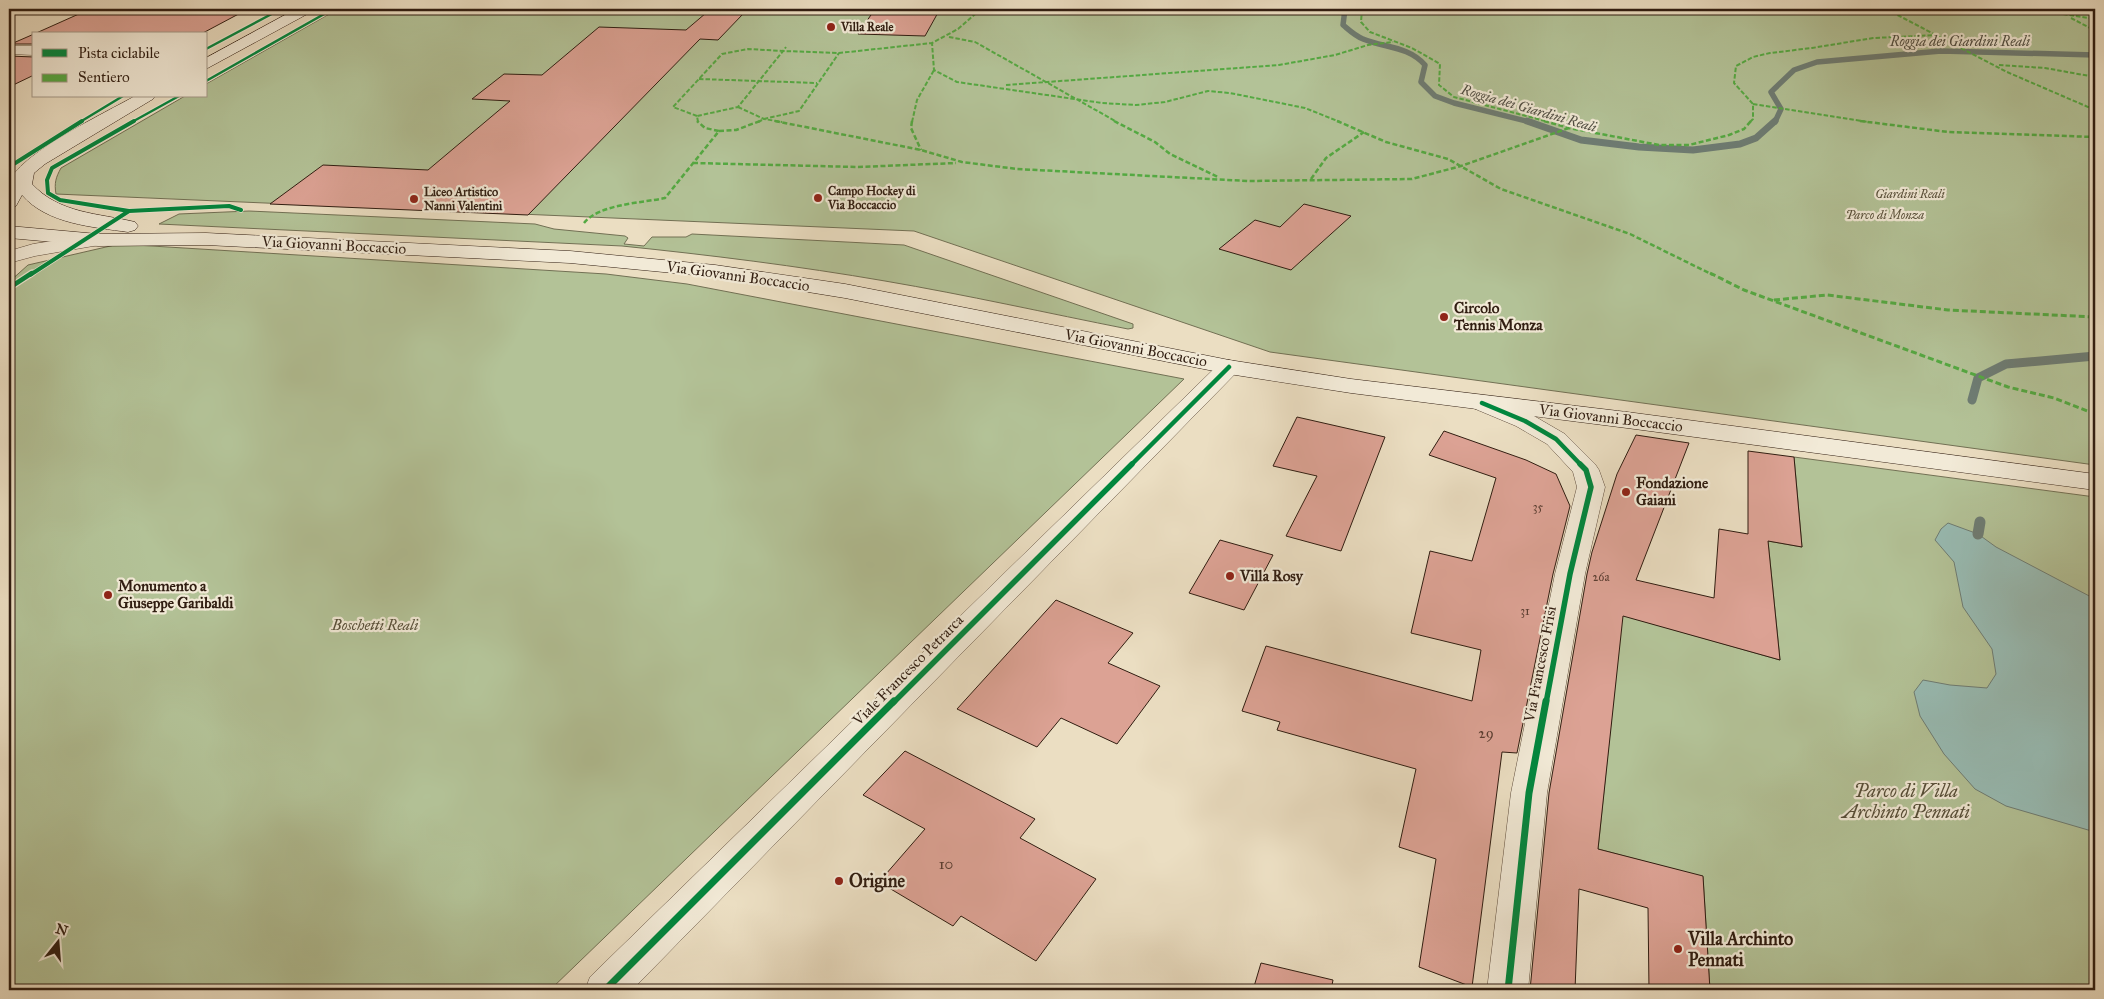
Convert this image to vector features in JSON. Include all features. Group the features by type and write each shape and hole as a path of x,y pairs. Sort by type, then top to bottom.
{"main road":[{"path":"210,60 306,9"},
{"path":"9,50 32,51"},
{"path":"9,183 70,140 144,98"},
{"path":"9,202 25,171"},
{"name":"Via Giovanni Boccaccio","path":"25,171 23,185 40,203 102,231"},
{"name":"Via Giovanni Boccaccio","path":"9,230 102,231 206,239 570,256 715,271 845,291 1229,367 1351,386 1637,421 2095,482"},
{"name":"Via Giovanni Boccaccio","path":"9,257 102,231"},
{"name":"Viale Francesco Petrarca","path":"605,990 1229,367"},
{"name":"Via Francesco Frisi","path":"1482,402 1525,421 1556,439 1586,470 1591,486 1570,574 1529,793 1508,990"}],"green space":[{"name":"Giardini Reali","path":"338,9 2095,9 2095,465 1270,352 914,231 56,194 56,180 61,168 182,98 208,98 208,83"},
{"path":"249,211 535,224 554,229 625,236 628,238 624,244 644,246 652,237 686,237 692,234 904,245 1133,324 1133,328 1128,329 946,292 852,276 754,261 655,249 159,224 179,214"},
{"name":"Boschetti Reali","path":"119,244 606,274 687,284 1184,379 550,990 9,990 9,282 28,265"},
{"name":"Parco di Villa Archinto Pennati","path":"1794,457 2095,497 2095,990 1710,990 1703,877 1598,849 1622,615 1780,660 1768,541 1802,547"}],"water":[{"path":"1948,523 1978,534 1996,547 2095,599 2095,832 2006,806 1975,789 1944,754 1920,716 1914,692 1923,680 1950,685 1987,688 1996,674 1992,649 1963,607 1954,562 1935,540 1941,529"}],"building":[{"path":"90,9 248,9 205,32 38,32"},
{"path":"875,9 940,9 925,36 858,34"},
{"path":"706,13 743,14 718,40 700,39 528,215 270,204 323,165 428,170 510,101 472,99 504,74 542,75 599,27 686,30"},
{"path":"32,35 32,44 11,44"},
{"path":"9,56 32,57 32,76 9,87"},
{"path":"1304,204 1351,216 1291,270 1219,249 1255,220 1280,227"},
{"path":"1297,417 1385,437 1341,551 1286,536 1317,476 1273,466"},
{"path":"1444,431 1526,460 1556,474 1570,506 1553,574 1517,753 1502,752 1472,987 1419,967 1436,859 1399,847 1416,769 1277,730 1280,722 1242,711 1266,646 1472,701 1481,650 1411,633 1430,551 1472,561 1496,478 1429,455"},
{"path":"1636,435 1689,443 1636,580 1714,598 1719,529 1748,534 1748,451 1794,457 1802,547 1768,541 1780,660 1623,616 1598,849 1703,876 1710,990 1649,990 1648,908 1579,889 1575,990 1530,990 1549,793 1587,574 1592,552 1617,474"},
{"name":"Villa Rosy","path":"1220,540 1273,555 1244,610 1189,593"},
{"path":"1056,600 1133,633 1108,663 1160,686 1117,744 1061,718 1037,747 957,709"},
{"path":"905,751 1035,819 1020,838 1096,879 1036,961 961,916 953,926 879,882 925,829 863,795"},
{"path":"1261,963 1333,980 1331,990 1253,990"}],"waterway":[{"name":"Roggia dei Giardini Reali","path":"1345,9 1343,25 1355,35 1371,42 1404,51 1425,65 1421,82 1435,96 1454,103 1529,122"},
{"name":"Roggia dei Giardini Reali","path":"1775,122 1781,109 1771,92 1794,70 1817,62 1941,51 2095,55"},
{"name":"Roggia dei Giardini Reali","path":"1529,122 1581,140 1639,147 1693,150 1740,144 1756,138 1775,121"},
{"path":"1972,400 1978,378 2006,364 2095,356"},
{"path":"1978,534 1980,522"}],"marked path":[{"path":"981,9 958,29 932,43 934,70 957,82 1102,103 1136,105 1165,102 1208,91 1230,93 1305,108 1386,142 1448,159 1501,189 1630,234 1744,290 2008,387 2054,398 2095,414"},
{"path":"1362,9 1361,22 1370,32 1412,48 1440,64 1439,85 1454,97 1569,128 1659,145 1689,145 1729,135 1744,129 1753,119 1753,104 1734,83 1736,66 1753,57 1762,54 1873,38 1939,35"},
{"path":"1886,9 2007,72 2095,110"},
{"path":"2031,9 2095,19"},
{"path":"963,10 976,14"},
{"path":"2071,18 2094,30"},
{"path":"949,37 975,42 1004,57 1098,113 1155,142 1170,154 1218,177"},
{"path":"1006,85 1279,65 1335,55 1368,45 1393,42"},
{"path":"584,223 589,217 603,210 665,198 719,131 705,128 697,122 697,116 738,107 783,51 839,53 932,43"},
{"path":"697,116 673,107 722,54 748,49 783,51 786,47"},
{"path":"719,131 736,130 753,125 764,119 799,111 839,53"},
{"path":"1999,65 2045,68 2095,77"},
{"path":"921,150 911,128 917,100 934,70"},
{"path":"699,79 817,83"},
{"path":"1753,104 1861,122 1927,130 2095,137"},
{"path":"738,107 764,119 921,150 962,162 1017,169 1248,181 1412,179 1461,166 1569,128"},
{"path":"1311,179 1326,158 1364,132"},
{"path":"693,163 792,167 858,167 956,163"},
{"path":"1774,300 1827,295 1948,310 2095,317"}],"cycle path":[{"path":"208,48 281,9"},
{"path":"208,80 333,9"},
{"path":"9,167 120,98"},
{"path":"175,98 52,168 47,180 48,193 60,200 129,211 229,206 241,210"},
{"path":"9,288 129,211"},
{"path":"605,990 1229,367"},
{"path":"1482,403 1525,421 1556,439 1586,470 1591,487 1570,574 1529,793 1508,990"}],"place":[{"name":"Villa Reale","path":"831,27"},
{"name":"Campo Hockey di Via Boccaccio","path":"818,198"},
{"name":"Liceo Artistico Nanni Valentini","path":"414,199"},
{"name":"Circolo Tennis Monza","path":"1444,317"},
{"name":"Fondazione Gaiani","path":"1626,492"},
{"name":"Villa Rosy","path":"1230,576"},
{"name":"Monumento a Giuseppe Garibaldi","path":"108,595"},
{"name":"Origine","path":"839,881"},
{"name":"Villa Archinto Pennati","path":"1678,949"}],"park label":[{"name":"Parco di Monza","path":"1885,215"}]}
